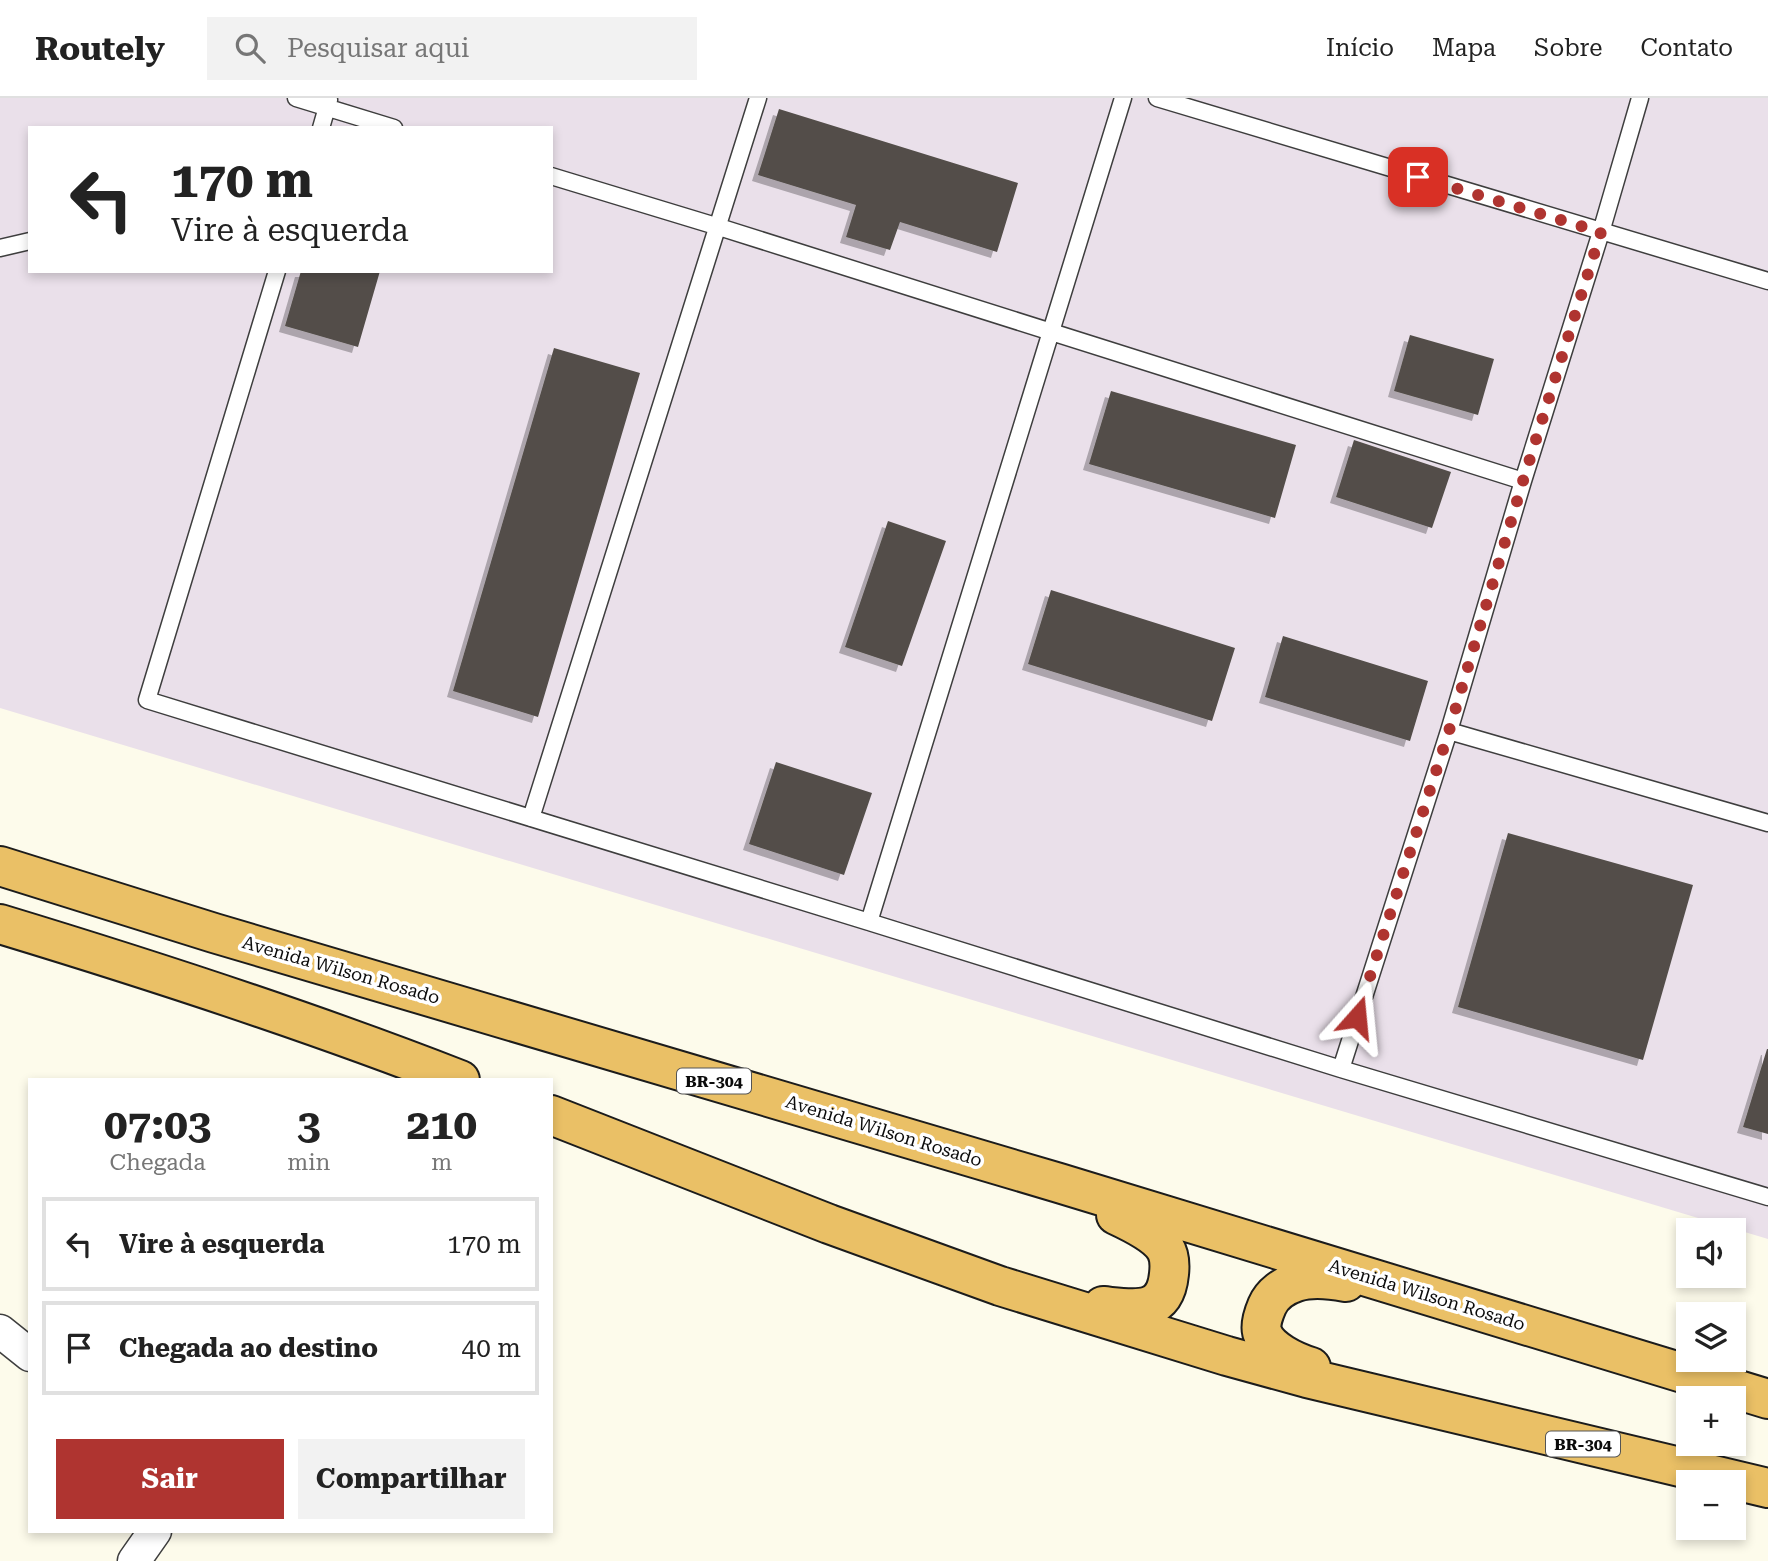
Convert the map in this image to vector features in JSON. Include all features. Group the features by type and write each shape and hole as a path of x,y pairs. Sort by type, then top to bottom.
{"highway":[{"name":"Avenida Wilson Rosado","path":"0,866 215,933 1059,1183 1768,1399"},
{"path":"0,924 332,1032 455,1078"},
{"name":"BR-304","path":"553,1116 829,1224 1015,1290 1227,1356 1768,1488"},
{"path":"1015,1290 1086,1304 1138,1310 1156,1304 1163,1294 1170,1263 1166,1249 1156,1238 1059,1183"},
{"path":"1398,1399 1298,1363 1282,1354 1262,1332 1263,1315 1270,1299 1284,1287 1299,1281 1338,1280 1427,1295"}],"street":[{"path":"0,1331 28,1353"}],"lane":[{"path":"296,98 328,103 389,126"},
{"path":"531,818 758,98"},
{"path":"869,922 1123,98"},
{"path":"1157,98 1768,281"},
{"path":"1341,1069 1449,731 1640,98"},
{"path":"322,126 328,103"},
{"path":"553,177 1523,481"},
{"path":"0,248 28,241"},
{"path":"276,273 147,700 1341,1069 1768,1197"},
{"path":"1449,731 1768,824"}],"shaded area":[{"path":"0,98 1768,98 1768,1239 1746,1232 1746,1218 1698,1218 0,708"}],"building":[{"path":"779,109 1018,183 997,252 900,222 890,250 846,237 856,205 758,175"},
{"path":"300,273 379,273 358,347 285,326"},
{"path":"1410,335 1494,359 1478,415 1394,391"},
{"path":"554,348 640,373 538,717 453,691"},
{"path":"1111,391 1296,445 1275,518 1089,464"},
{"path":"1354,440 1451,472 1432,528 1336,497"},
{"path":"888,521 946,541 902,666 845,647"},
{"path":"1051,590 1235,648 1212,721 1028,664"},
{"path":"1283,636 1428,681 1410,741 1265,697"},
{"path":"776,762 872,793 844,875 749,844"},
{"path":"1508,833 1693,885 1643,1060 1458,1007"},
{"path":"1768,1049 1768,1134 1743,1127"}],"route":[{"path":"1357,1017 1449,731 1601,232 1418,177"}]}
